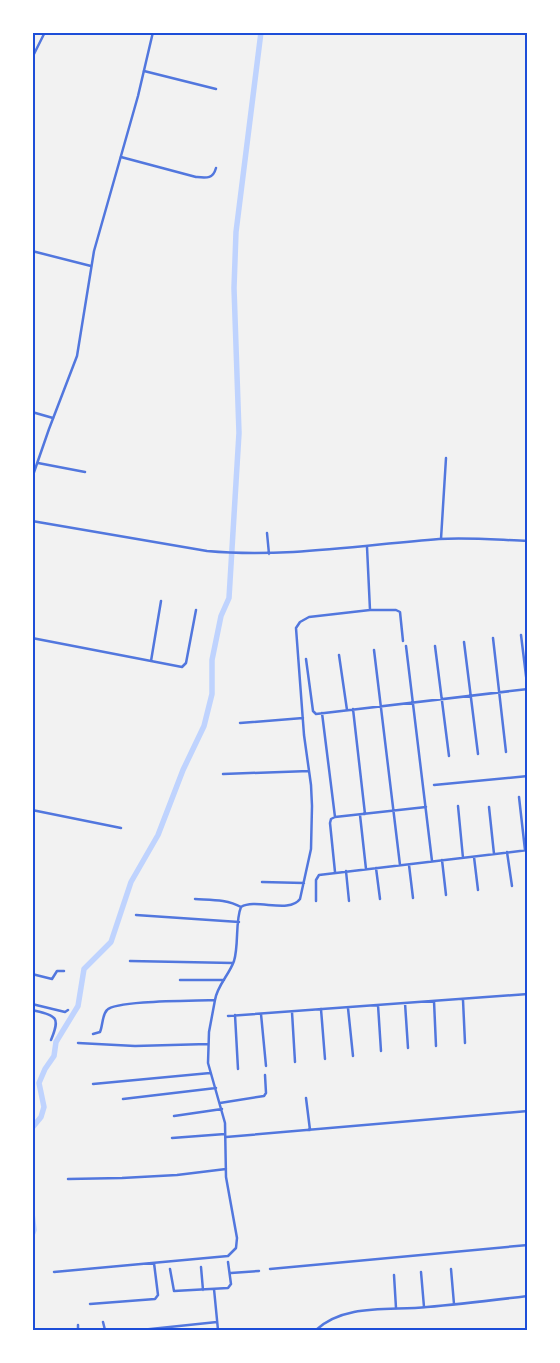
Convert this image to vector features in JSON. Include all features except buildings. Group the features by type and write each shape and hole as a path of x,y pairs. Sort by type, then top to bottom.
{"street":[{"path":"32,58 44,32"},
{"path":"32,478 53,418 78,356 91,266 153,32"},
{"path":"144,71 216,88"},
{"path":"121,157 203,178 214,175 216,168"},
{"path":"32,251 91,266"},
{"path":"32,412 53,418"},
{"path":"441,539 446,458"},
{"path":"38,463 85,472"},
{"path":"32,521 226,553 270,554 367,547 441,539 528,541"},
{"path":"267,533 270,554"},
{"path":"367,547 370,610"},
{"path":"150,662 161,601"},
{"path":"32,638 179,668 184,666 196,610"},
{"path":"54,1272 228,1256 234,1251 237,1238 228,1191 226,1136 222,1109 208,1063 208,1044 218,988 233,963 239,922 238,916 241,907 248,904 290,905 297,903 302,896 311,849 312,829 309,771 296,634 298,625 309,617 370,610 396,610 400,612 403,641"},
{"path":"306,658 313,711 316,714 527,690 521,635"},
{"path":"493,638 506,752"},
{"path":"464,642 478,754"},
{"path":"406,646 432,862"},
{"path":"435,646 449,756"},
{"path":"374,650 400,865"},
{"path":"340,655 346,710"},
{"path":"352,709 366,814"},
{"path":"322,713 335,817"},
{"path":"240,724 304,718"},
{"path":"223,774 309,771"},
{"path":"434,785 528,776"},
{"path":"316,901 317,876 319,874 526,850 519,797"},
{"path":"458,806 463,858"},
{"path":"336,872 331,819 426,807"},
{"path":"488,807 494,854"},
{"path":"32,810 121,828"},
{"path":"360,815 366,869"},
{"path":"507,852 512,886"},
{"path":"474,856 478,890"},
{"path":"442,860 446,895"},
{"path":"409,864 414,898"},
{"path":"376,868 380,899"},
{"path":"346,871 348,901"},
{"path":"262,882 304,883"},
{"path":"195,899 224,901 241,907"},
{"path":"136,915 239,922"},
{"path":"130,960 233,963"},
{"path":"32,974 52,979 57,971 64,971"},
{"path":"180,980 224,980"},
{"path":"228,1016 528,994"},
{"path":"93,1034 100,1032 106,1012 112,1006 140,1002 215,1000"},
{"path":"464,1000 465,1043"},
{"path":"434,1001 436,1046"},
{"path":"405,1003 408,1048"},
{"path":"32,1004 65,1012 68,1010"},
{"path":"378,1005 381,1051"},
{"path":"348,1008 353,1056"},
{"path":"32,1010 49,1015 55,1020 57,1026 51,1040"},
{"path":"321,1010 325,1058"},
{"path":"292,1012 295,1062"},
{"path":"261,1014 266,1066"},
{"path":"235,1016 238,1068"},
{"path":"78,1043 135,1046 208,1044"},
{"path":"93,1084 210,1073"},
{"path":"220,1103 264,1096 266,1093 265,1075"},
{"path":"123,1100 216,1088"},
{"path":"306,1098 310,1130"},
{"path":"174,1116 222,1109"},
{"path":"172,1138 310,1130 528,1111"},
{"path":"68,1179 177,1175 226,1169"},
{"path":"270,1269 528,1245"},
{"path":"170,1269 172,1289 174,1291 214,1289 230,1287 228,1262"},
{"path":"90,1304 155,1299 158,1295 154,1263"},
{"path":"201,1267 203,1290"},
{"path":"451,1269 454,1304"},
{"path":"230,1273 259,1271"},
{"path":"421,1272 424,1307"},
{"path":"394,1276 396,1308"},
{"path":"214,1289 218,1330"},
{"path":"316,1330 339,1316 350,1313 528,1296"},
{"path":"103,1322 105,1330"},
{"path":"141,1330 216,1322"},
{"path":"78,1325 78,1330"}],"waterway":[{"path":"32,1128 41,1117 44,1107 39,1083 45,1069 54,1056 56,1042 78,1006 84,969 111,942 131,882 158,835 183,770 204,726 212,694 212,660 221,616 229,598 239,433 234,288 236,232 261,32"},
{"path":"32,1213 34,1230 32,1235"}]}
